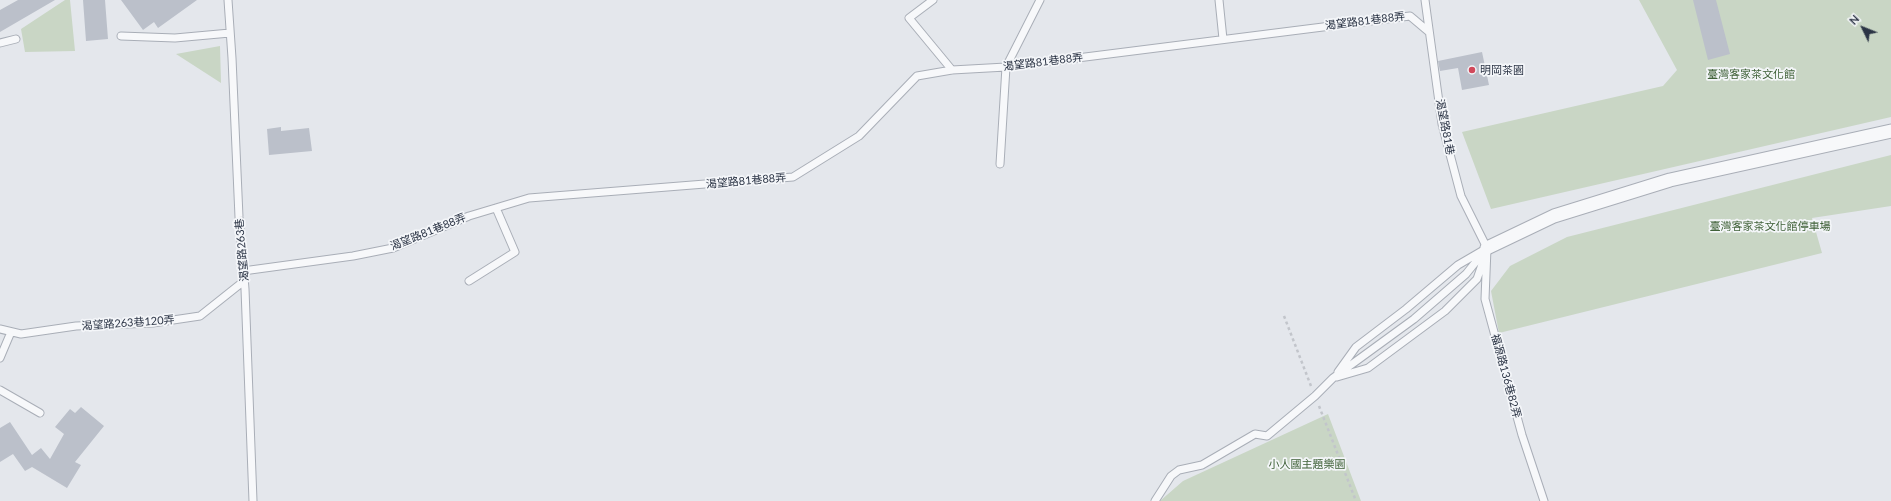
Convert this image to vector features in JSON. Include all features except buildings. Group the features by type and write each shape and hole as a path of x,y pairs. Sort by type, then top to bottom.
{"street":[{"path":"1487,248 1554,216 1670,180 1891,131"}],"lane":[{"name":"渴望路263巷","path":"228,0 244,281 253,501"},
{"path":"933,0 909,18 952,70"},
{"path":"1000,164 1006,67 1040,0"},
{"path":"1219,0 1224,39"},
{"name":"渴望路81巷","path":"1425,0 1442,124 1461,196 1487,248"},
{"name":"渴望路81巷88弄","path":"243,271 353,256 393,248 469,216 529,198 794,177 859,136 917,76 952,70 1006,67 1410,16 1429,32"},
{"path":"121,36 175,38 230,33"},
{"path":"0,43 16,39"},
{"path":"469,281 515,252 496,208"},
{"path":"1155,501 1171,476 1175,473 1202,465 1255,434 1267,436 1315,396 1333,378 1425,309 1466,274 1487,248"},
{"path":"1333,378 1356,347 1406,309 1458,265 1487,248"},
{"path":"1333,378 1368,368 1445,311 1477,279 1487,248"},
{"name":"福源路136巷82弄","path":"1487,248 1485,299 1522,435 1544,501"},
{"name":"渴望路263巷120弄","path":"0,329 21,334 76,326 152,323 200,316 244,281"},
{"path":"0,358 11,332"},
{"path":"0,390 40,413"}],"path":[{"path":"1284,316 1356,501"}],"green space":[{"path":"65,0 70,0 75,51 25,52 21,29"},
{"name":"臺灣客家茶文化館","path":"1639,0 1891,0 1891,117 1491,209 1462,132 1663,86 1677,70"},
{"path":"220,46 221,83 176,54"},
{"name":"臺灣客家茶文化館停車場","path":"1891,155 1891,206 1812,218 1822,253 1499,333 1491,291 1510,266 1567,237"},
{"name":"小人國主題樂園","path":"1328,414 1361,501 1160,501 1183,481"}],"place":[{"name":"明岡茶園","path":"1472,70"}]}
